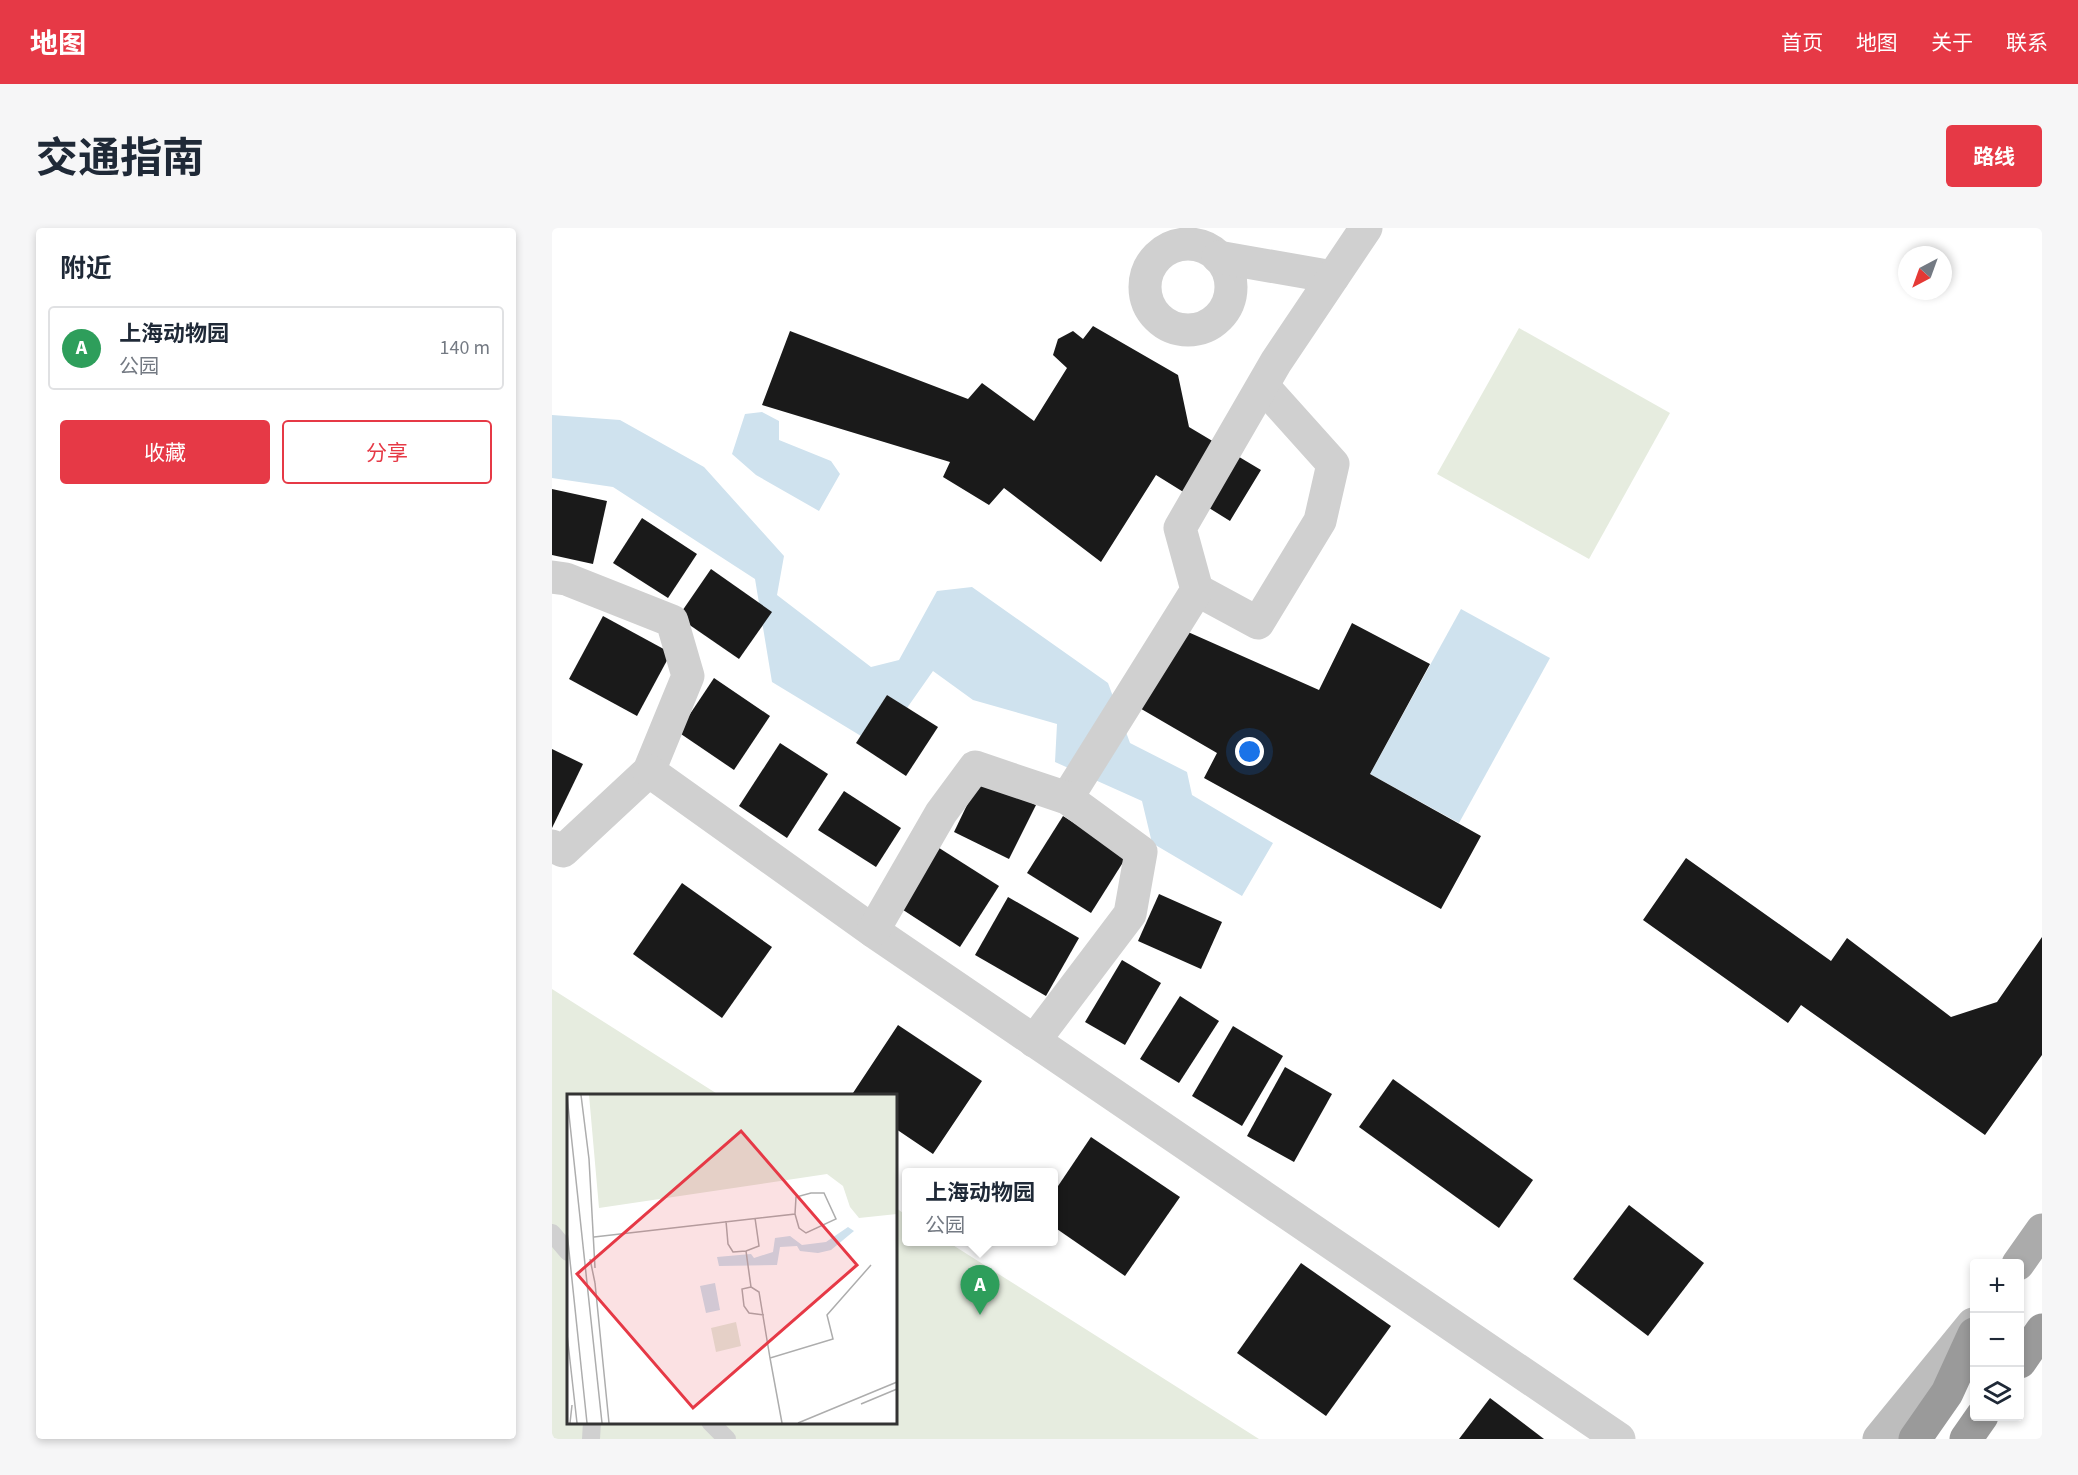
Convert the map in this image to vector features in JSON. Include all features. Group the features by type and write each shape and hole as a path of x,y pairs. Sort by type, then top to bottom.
{"highway":[{"path":"2024,1355 2042,1330"},
{"path":"1915,1439 1947,1393 1970,1343"},
{"path":"1966,1439 1979,1421"}],"main road":[{"path":"2021,1259 2042,1230"}],"street":[{"path":"1263,386 1333,464 1320,521 1258,623 1197,590 1180,528 1263,386 1366,228"},
{"path":"1218,257 1333,277"},
{"path":"552,577 566,579 672,621 688,676 649,771 563,851 552,846"},
{"path":"1067,798 1197,590"},
{"path":"873,931 941,813 975,767 1067,798 1141,852 1130,914 1034,1041"},
{"path":"649,771 873,931 1619,1439"},
{"path":"1879,1439 1970,1328"}],"lane":[{"path":"552,1233 567,1251"},
{"path":"591,1439 592,1424"},
{"path":"713,1424 727,1439"}],"shaded area":[{"path":"1519,328 1670,413 1589,559 1437,474"},
{"path":"552,989 717,1094 567,1094 567,1424 897,1424 897,1209 902,1212 902,1246 954,1246 1259,1439 552,1439"}],"water":[{"path":"762,412 779,421 779,440 831,461 840,474 819,511 756,475 732,454 745,414"},
{"path":"552,415 620,420 704,467 784,556 777,595 871,667 899,660 937,591 972,587 1108,683 1130,743 1187,772 1192,795 1273,843 1242,896 1152,843 1142,801 1055,762 1057,724 973,700 933,671 907,708 887,695 861,736 772,682 755,579 613,487 552,478"},
{"path":"1461,609 1550,658 1459,823 1370,774"}],"building":[{"path":"1093,326 1178,375 1189,427 1261,470 1230,521 1156,475 1101,562 1004,488 989,505 943,477 950,462 762,405 790,331 968,399 982,383 1034,421 1067,368 1053,355 1058,339 1073,331 1083,339"},
{"path":"552,489 607,501 593,564 552,555"},
{"path":"642,518 697,554 668,598 613,563"},
{"path":"711,569 772,612 739,659 678,617"},
{"path":"603,616 671,653 637,716 569,679"},
{"path":"1352,623 1430,664 1370,774 1481,836 1441,909 1204,778 1217,753 1131,703 1179,628 1319,690"},
{"path":"714,678 770,716 734,770 678,732"},
{"path":"887,695 938,727 906,776 856,743"},
{"path":"780,743 828,774 787,838 739,806"},
{"path":"552,749 583,764 552,828"},
{"path":"980,778 1036,805 1009,859 954,832"},
{"path":"844,791 901,828 876,867 818,830"},
{"path":"1063,816 1127,856 1091,913 1027,873"},
{"path":"936,846 999,886 960,947 897,906"},
{"path":"1686,858 1831,961 1847,938 1951,1017 1997,1002 2042,937 2042,1055 1985,1135 1801,1005 1788,1023 1643,920"},
{"path":"682,883 772,947 722,1018 633,954"},
{"path":"1159,894 1222,922 1201,969 1138,941"},
{"path":"1008,897 1079,938 1046,996 975,955"},
{"path":"1122,960 1161,983 1125,1045 1085,1022"},
{"path":"1180,996 1219,1021 1179,1083 1140,1059"},
{"path":"898,1025 982,1081 933,1154 897,1130 897,1094 852,1094"},
{"path":"1233,1026 1283,1056 1242,1126 1192,1096"},
{"path":"1285,1067 1332,1094 1294,1162 1247,1136"},
{"path":"1393,1079 1533,1180 1499,1228 1359,1127"},
{"path":"1091,1137 1180,1197 1125,1276 1058,1230 1058,1186"},
{"path":"1629,1205 1704,1263 1648,1336 1573,1279"},
{"path":"1301,1263 1391,1326 1326,1416 1237,1353"},
{"path":"1490,1398 1544,1439 1459,1439"}],"place":[{"name":"上海动物园","path":"980,1315"}]}
